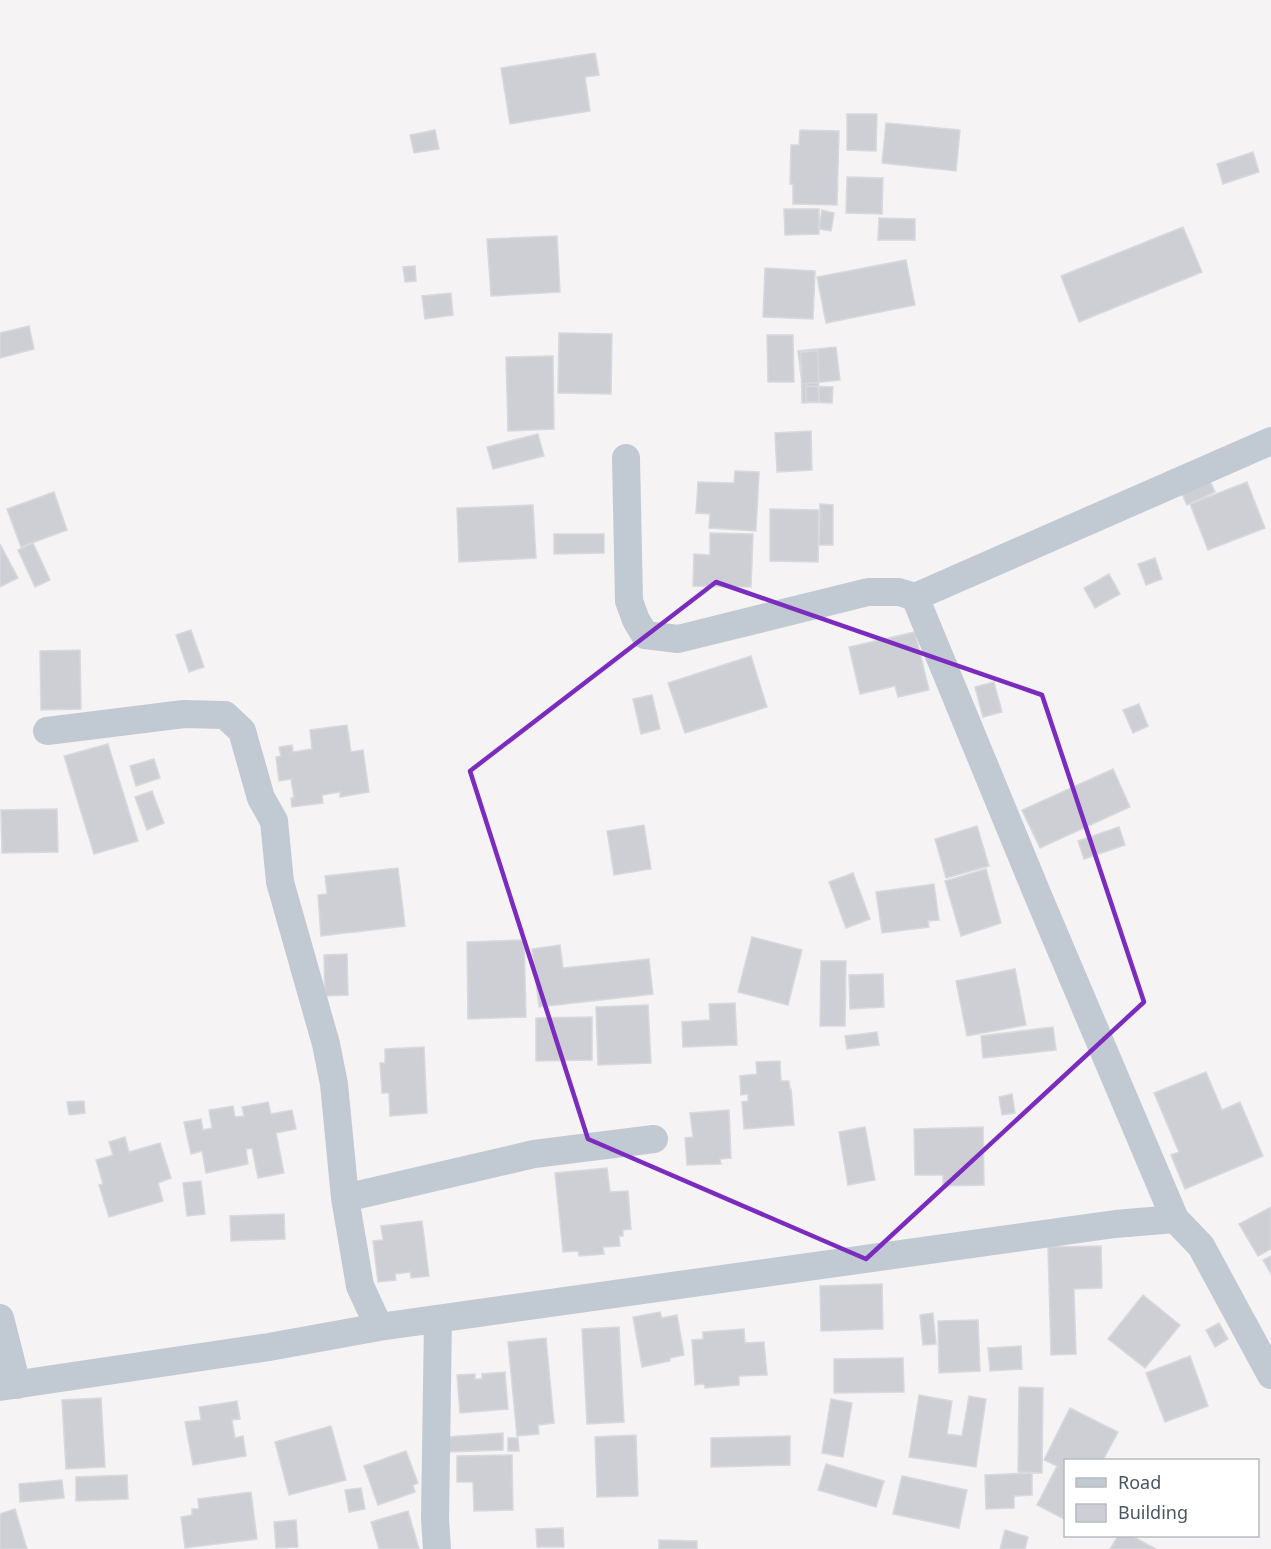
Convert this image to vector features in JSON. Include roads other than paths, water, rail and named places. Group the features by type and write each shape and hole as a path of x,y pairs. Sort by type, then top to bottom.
{"street":[{"path":"626,458 629,602 645,634 678,639 868,591 899,592 915,597 1271,441"},
{"path":"915,597 1175,1219 1201,1246 1259,1324 1271,1375"},
{"path":"47,731 184,714 225,715 242,731 261,798 274,821 280,882 326,1044 334,1084 345,1198 360,1286 379,1328"},
{"path":"345,1198 534,1154 654,1139"},
{"path":"0,1318 9,1386 438,1319 1092,1227 1175,1219"},
{"path":"437,1549 435,1519 438,1319"}]}
